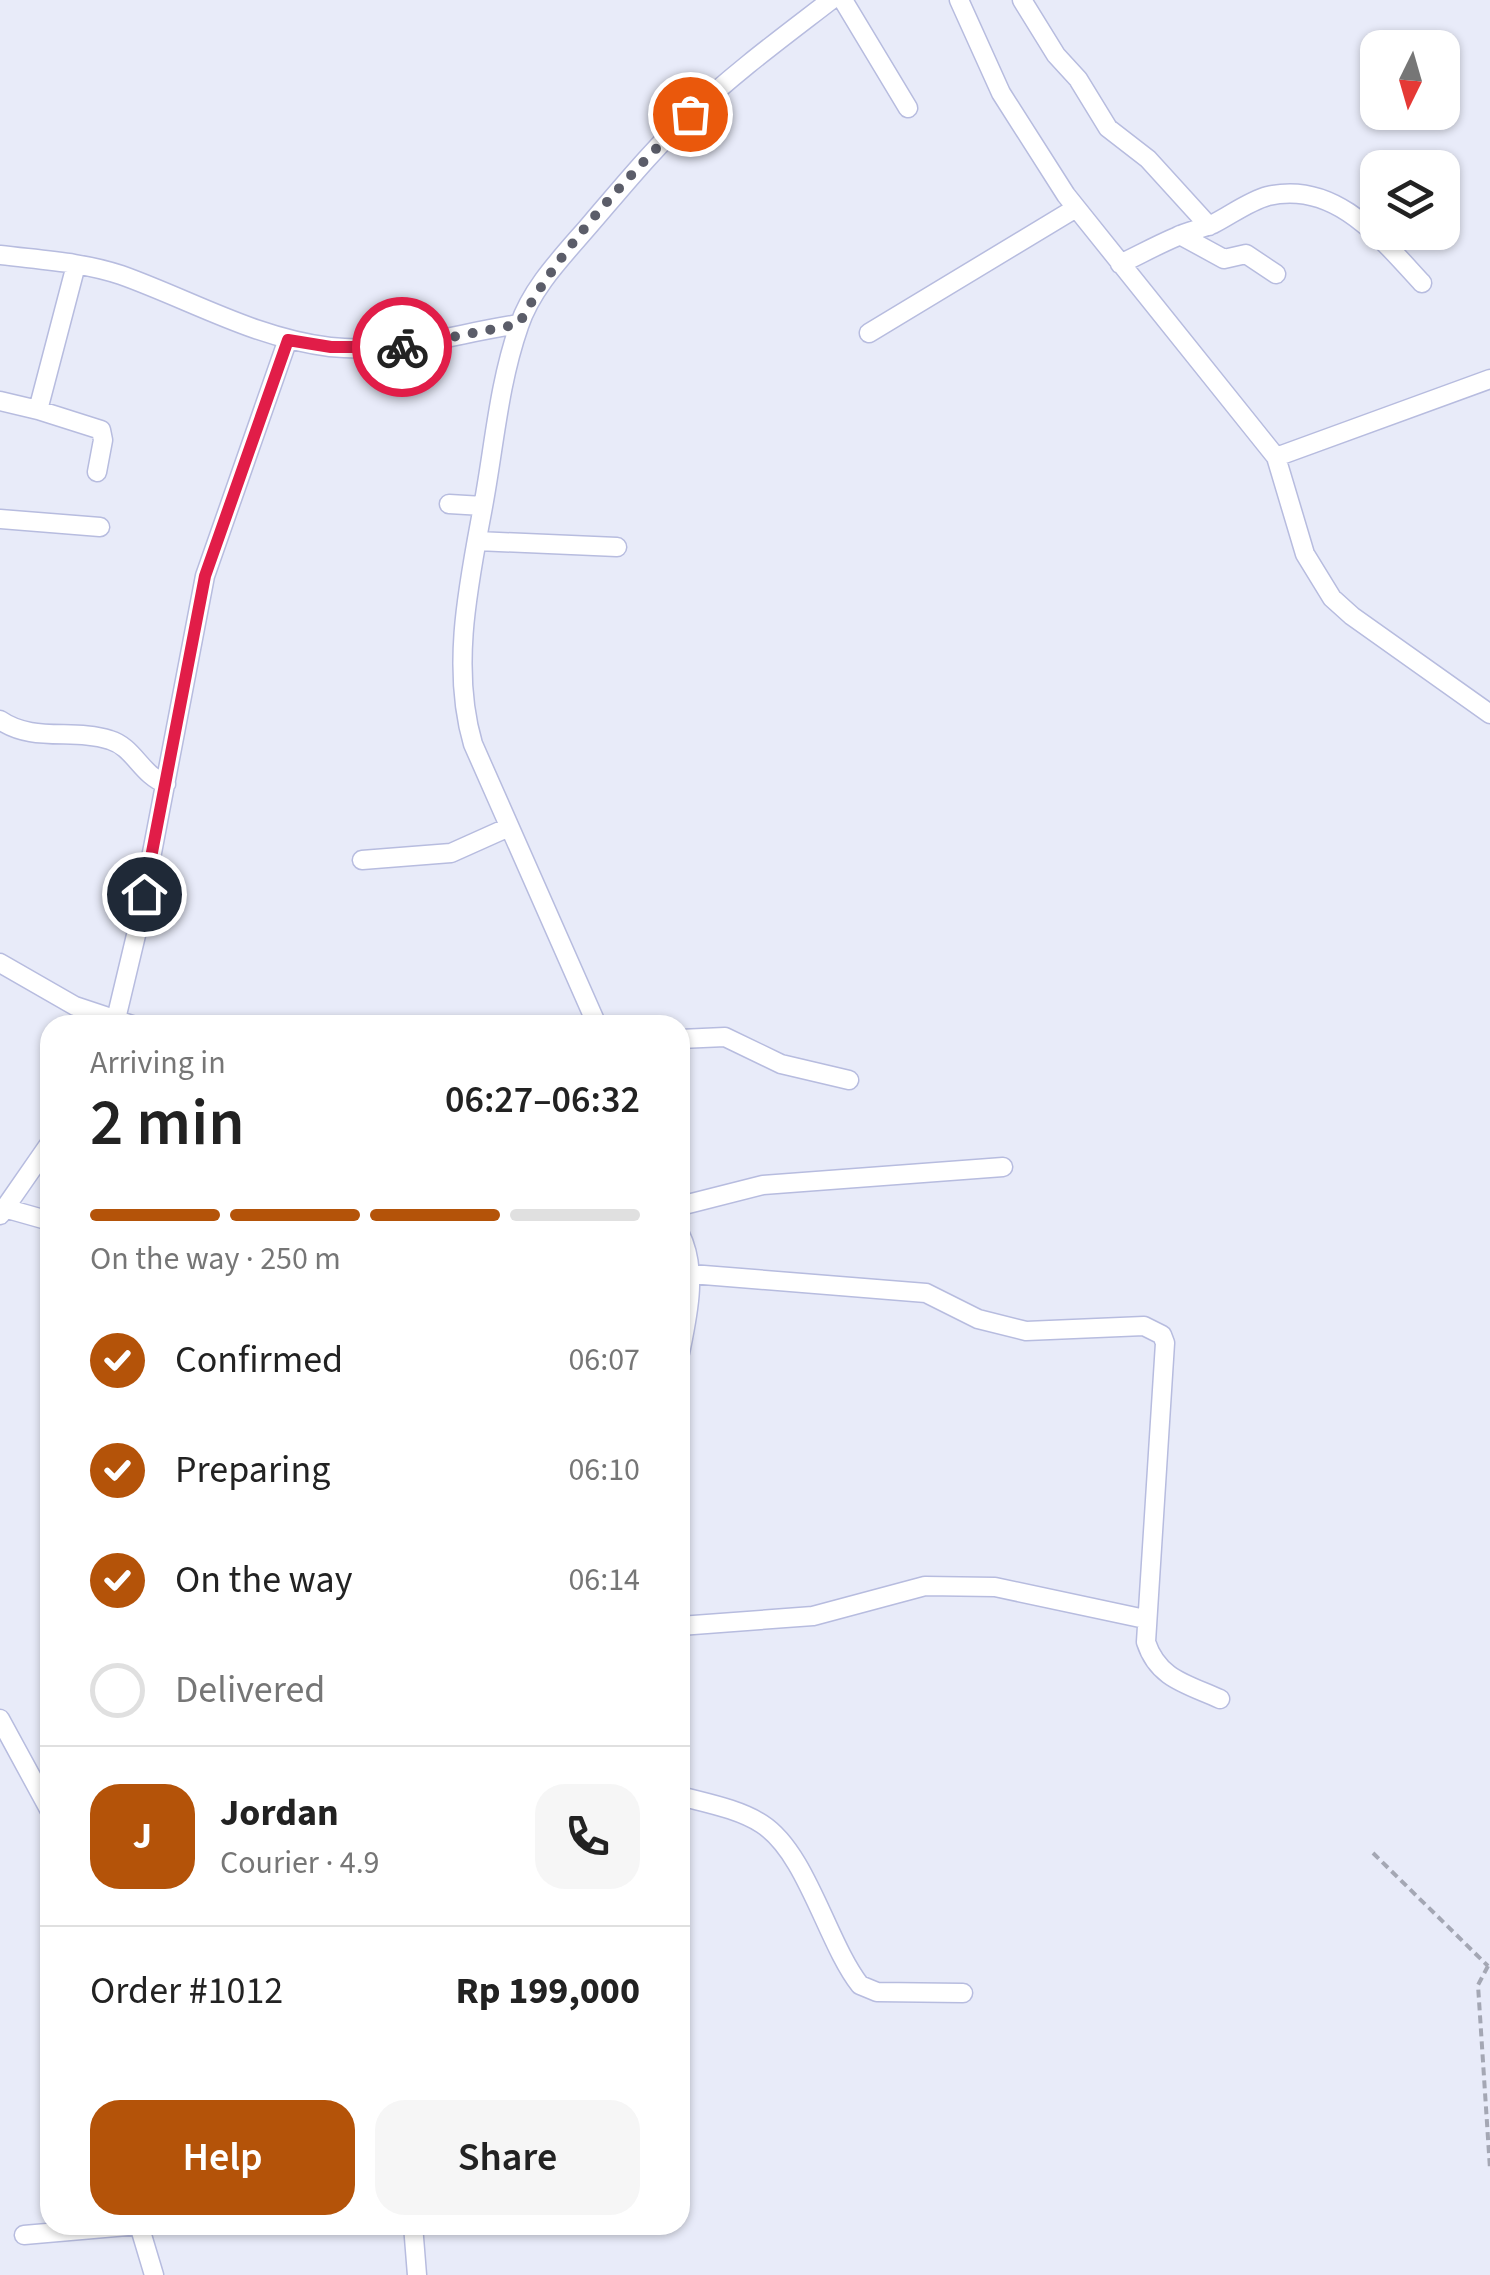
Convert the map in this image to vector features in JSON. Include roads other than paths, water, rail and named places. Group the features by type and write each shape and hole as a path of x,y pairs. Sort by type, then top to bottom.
{"street":[{"path":"592,1015 473,744 462,702 462,656 476,541 491,444 519,324 559,260 648,157 742,70 831,0"},
{"path":"844,0 908,108"},
{"path":"960,0 1001,93 1076,208 1276,457 1305,554 1332,598 1490,714"},
{"path":"1022,0 1056,56 1078,78 1108,128 1148,159 1208,226"},
{"path":"1120,264 1269,196 1286,195 1324,200 1358,218 1422,283"},
{"path":"868,333 1076,208"},
{"path":"1180,235 1224,259 1246,254 1276,274"},
{"path":"0,255 118,274 256,331 331,347 418,346 466,332 519,324"},
{"path":"38,410 76,265"},
{"path":"125,1015 205,576 288,340"},
{"path":"1276,457 1490,379"},
{"path":"0,401 100,430 103,440 97,472"},
{"path":"449,504 483,506"},
{"path":"0,519 100,527"},
{"path":"476,541 617,548"},
{"path":"0,720 29,732 118,742 147,774 166,784"},
{"path":"362,860 452,853 509,827"},
{"path":"0,963 75,1006 101,1015"},
{"path":"690,1038 725,1036 780,1064 849,1080"},
{"path":"40,1157 2,1212 40,1220"},
{"path":"690,1203 763,1185 1003,1166"},
{"path":"690,1269 690,1281"},
{"path":"691,1274 926,1292 978,1319 1026,1332 1132,1326 1154,1329 1162,1335 1165,1343 1146,1642 1152,1661 1164,1674 1220,1699"},
{"path":"690,1625 813,1616 925,1586 995,1587 1145,1618"},
{"path":"0,1719 40,1793"},
{"path":"690,1799 754,1820 772,1832 796,1865 860,1986 876,1992 963,1993"},
{"path":"24,2234 40,2233"},
{"path":"142,2235 154,2275"},
{"path":"413,2235 417,2275"}]}
